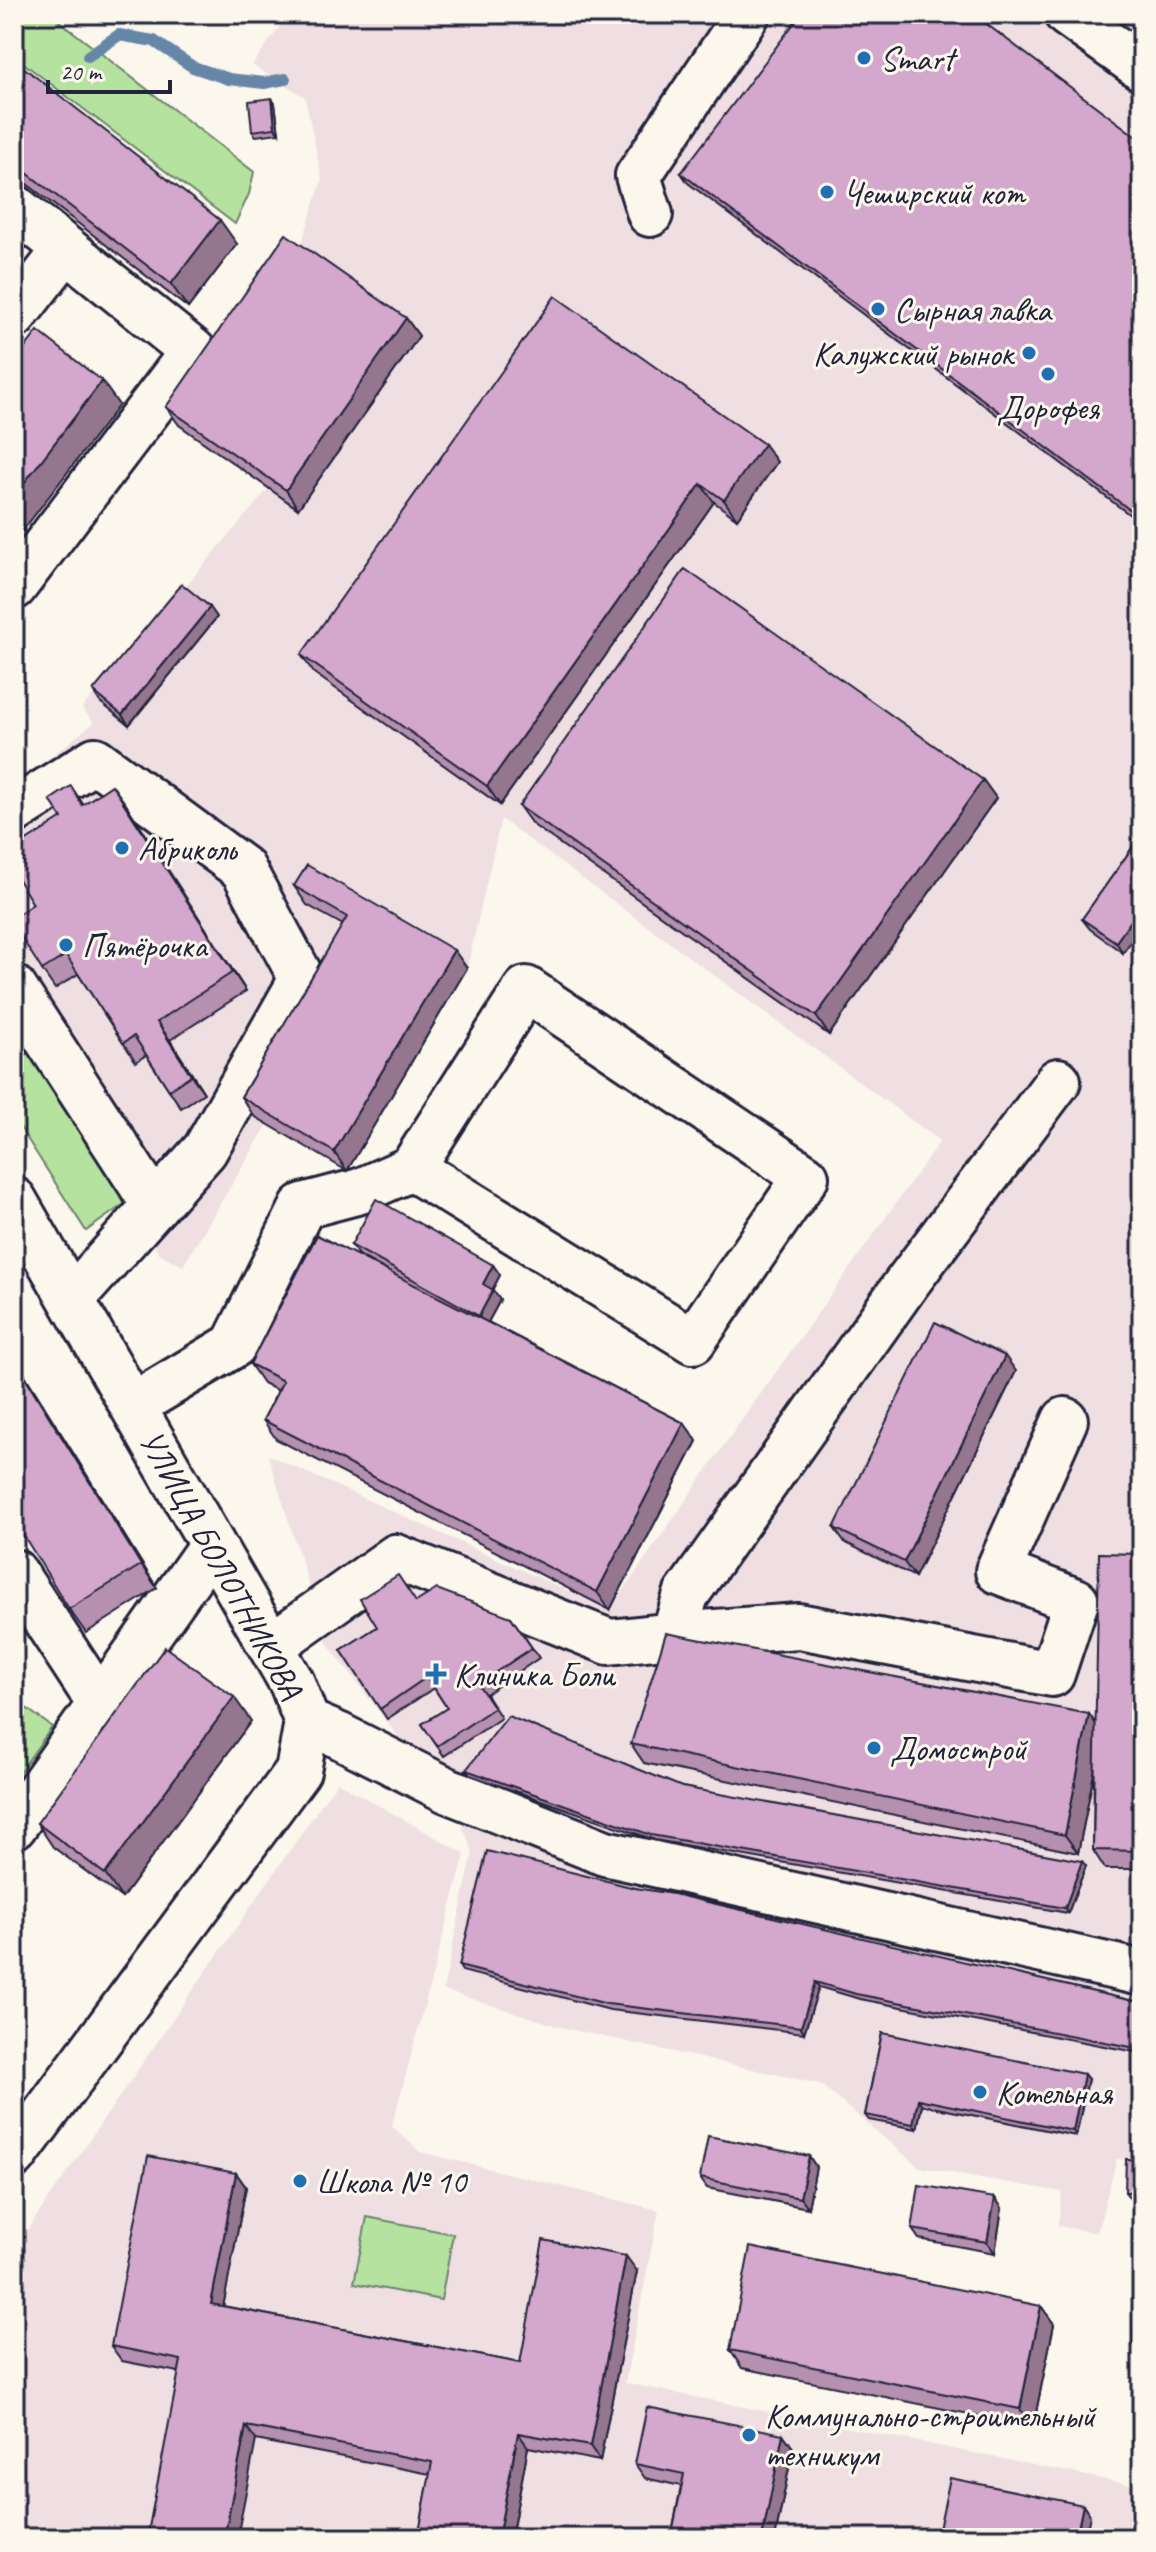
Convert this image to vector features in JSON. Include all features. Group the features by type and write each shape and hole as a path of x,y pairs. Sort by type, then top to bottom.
{"street":[{"path":"650,214 638,176 747,14"},
{"path":"1067,14 1142,68"},
{"path":"14,207 193,351 14,587"},
{"path":"14,316 66,249"},
{"path":"14,811 95,760 243,869 302,979 205,1150 72,1299"},
{"path":"14,988 155,1206"},
{"path":"134,1405 234,1345 303,1206 360,1191 412,1168 526,989 806,1177 693,1341 412,1168"},
{"path":"674,1635 686,1595 906,1284 1058,1081"},
{"name":"УЛИЦА БОЛОТНИКОВА","path":"14,1200 292,1683 307,1722 298,1771 14,2156"},
{"path":"271,1646 396,1557 609,1642 799,1626 1052,1674 1076,1601 998,1571 1065,1420"},
{"path":"14,1826 212,1545"},
{"path":"14,1572 101,1705"},
{"path":"307,1722 447,1790 605,1853 1142,1973"}],"shaded area":[{"path":"289,14 1142,14 1142,2161 1117,2159 1097,2233 1058,2226 1062,2192 919,2167 820,2084 564,2028 443,1990 473,1852 447,1790 406,1747 327,1643 268,1455 610,1610 940,1141 501,819 467,968 320,883 360,936 254,1115 268,1124 183,1266 159,1253 14,1023 14,785 94,723 82,708 269,488 299,508 299,252 322,180 305,97 252,65"},
{"name":"Школа № 10","path":"337,1782 465,1854 392,2126 420,2152 659,2210 625,2383 1142,2487 1142,2538 14,2538 14,2249"}],"green space":[{"path":"14,14 50,14 254,172 249,194 235,224 14,56"},
{"path":"14,1023 127,1202 86,1231 14,1118"},
{"path":"14,1699 52,1727 14,1780"},
{"path":"367,2217 453,2234 441,2300 354,2283"}],"building":[{"name":"Калужский рынок","path":"801,14 973,14 1142,141 1142,519 681,173"},
{"path":"14,60 220,220 171,284 14,163"},
{"path":"272,98 275,128 252,131 249,101"},
{"path":"286,234 406,318 286,490 166,407"},
{"path":"555,296 764,444 724,500 701,484 487,786 301,655"},
{"path":"38,331 102,381 14,496 14,362"},
{"path":"685,569 983,780 816,1016 519,806"},
{"path":"182,584 210,607 122,715 93,691"},
{"path":"112,785 233,972 157,1022 191,1075 169,1090 134,1036 123,1043 66,955 42,970 14,926 14,917 33,904 14,873 14,849 62,818 50,800 71,786 82,805"},
{"path":"1142,834 1142,905 1116,942 1082,919"},
{"path":"307,865 454,950 334,1152 241,1097 347,917 294,886"},
{"path":"376,1199 493,1265 483,1284 493,1290 479,1316 351,1245"},
{"path":"317,1235 684,1423 597,1592 263,1420 283,1381 250,1364"},
{"path":"935,1322 1005,1356 904,1562 834,1528"},
{"path":"14,1360 141,1565 69,1609 14,1520"},
{"path":"1099,1553 1142,1554 1142,1851 1093,1850"},
{"name":"Клиника Боли","path":"398,1575 416,1602 437,1589 511,1617 532,1648 478,1684 494,1708 437,1746 422,1724 447,1708 427,1677 380,1709 341,1650 377,1627 360,1599"},
{"name":"Домострой","path":"666,1633 1089,1714 1065,1835 631,1744"},
{"path":"165,1647 234,1697 105,1874 37,1823"},
{"path":"508,1716 682,1787 1082,1861 1065,1908 651,1835 466,1770"},
{"path":"487,1851 635,1888 673,1894 1142,2002 1142,2046 1131,2047 856,1994 815,1982 801,2027 607,2004 459,1966"},
{"name":"Котельная","path":"882,2033 1084,2074 1073,2131 918,2099 913,2124 865,2115"},
{"path":"708,2136 809,2156 800,2198 700,2178"},
{"path":"148,2156 236,2173 211,2304 520,2363 543,2240 626,2256 590,2446 518,2433 498,2538 418,2538 432,2462 246,2426 224,2538 147,2538 181,2360 111,2346"},
{"path":"1126,2159 1142,2160 1142,2344 1133,2343 1139,2192 1125,2192"},
{"path":"919,2185 995,2198 987,2242 912,2229"},
{"path":"750,2247 1041,2306 1020,2409 730,2350"},
{"path":"647,2407 783,2434 762,2538 671,2538 684,2474 635,2464"},
{"path":"950,2478 1083,2505 1076,2538 984,2538 939,2529"},
{"path":"935,2528 984,2538 933,2538"}],"waterway":[{"path":"88,56 119,35 154,41 193,67 229,79 264,83 285,79"}],"place":[{"name":"Smart","path":"864,58"},
{"name":"Чеширский кот","path":"827,192"},
{"name":"Сырная лавка","path":"878,309"},
{"name":"Калужский рынок","path":"1029,353"},
{"name":"Дорофея","path":"1048,374"},
{"name":"Абриколь","path":"122,848"},
{"name":"Пятёрочка","path":"66,945"},
{"name":"Клиника Боли","path":"436,1674"},
{"name":"Домострой","path":"874,1748"},
{"name":"Котельная","path":"980,2092"},
{"name":"Школа № 10","path":"300,2181"},
{"name":"Коммунально-строительный техникум","path":"749,2435"}]}
